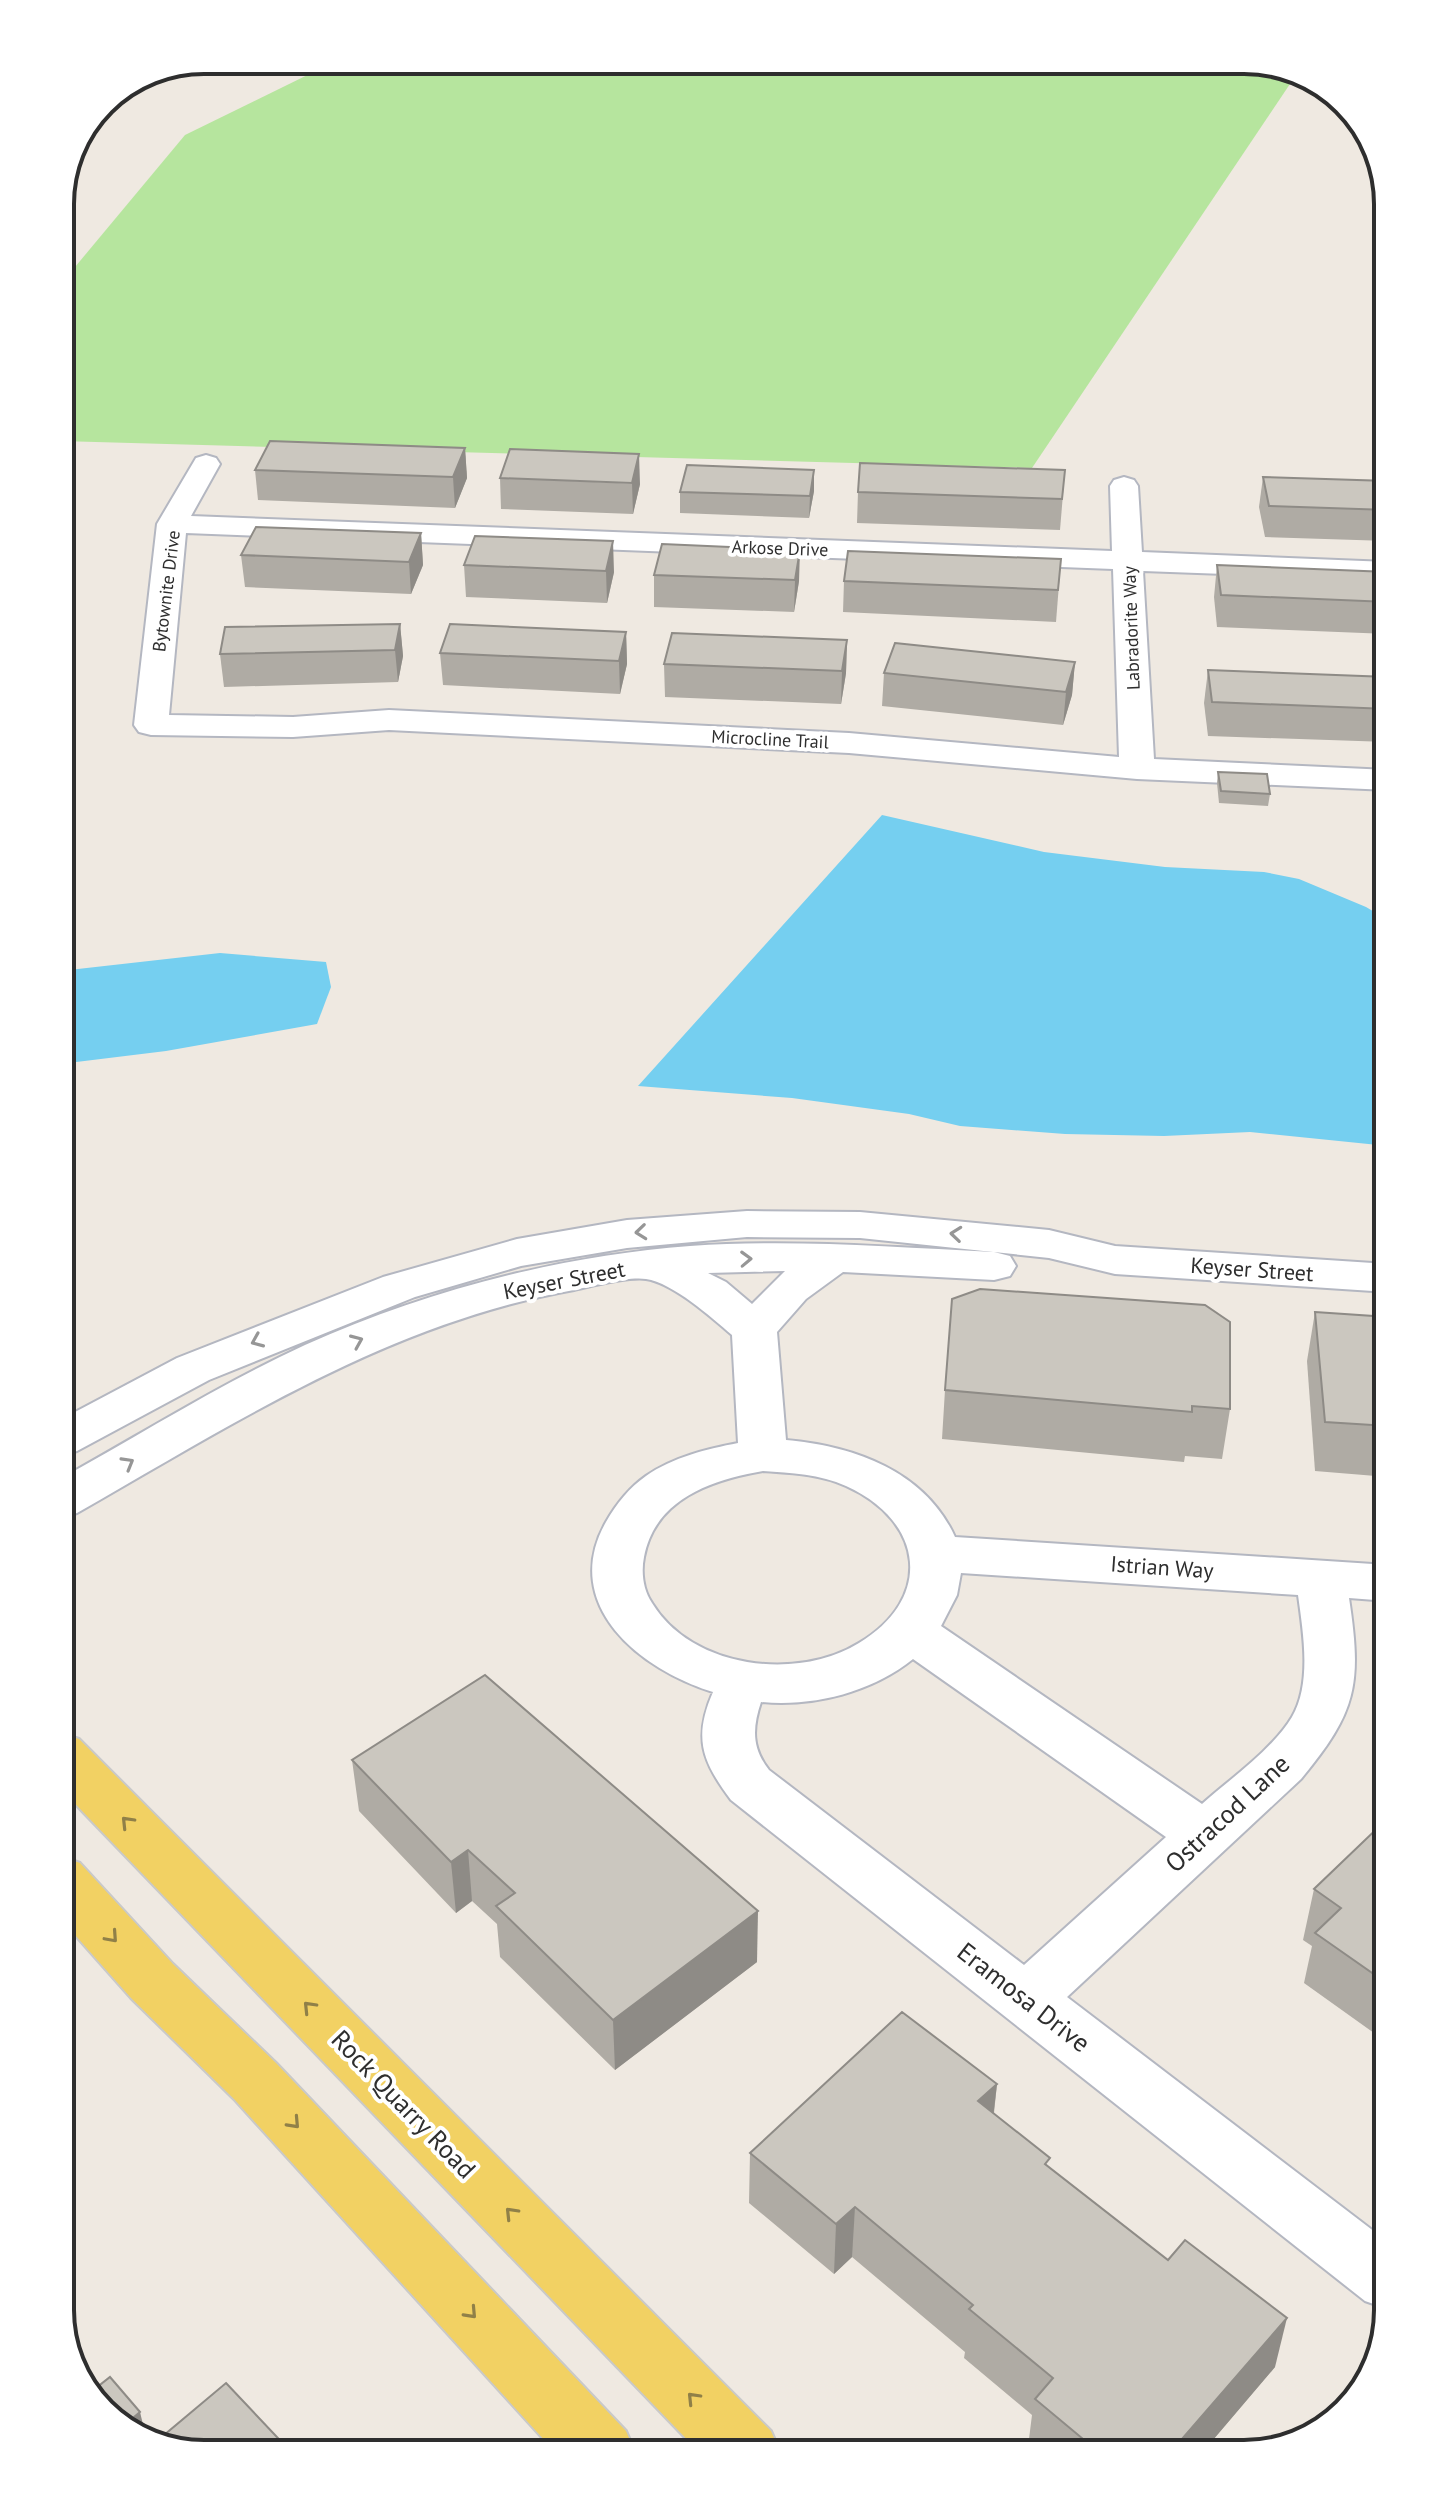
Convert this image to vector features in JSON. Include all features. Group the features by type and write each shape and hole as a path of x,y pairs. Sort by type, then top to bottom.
{"main road":[{"name":"Rock Quarry Road","path":"74,1768 733,2440"},
{"path":"74,1895 152,1981 255,2081 589,2440"}],"street":[{"name":"Bytownite Drive","path":"151,725 172,524 206,464"},
{"name":"Labradorite Way","path":"1124,486 1137,769"},
{"name":"Arkose Drive","path":"172,524 1374,570"},
{"name":"Microcline Trail","path":"151,725 293,727 389,720 849,743 1137,769 1374,779"},
{"name":"Keyser Street","path":"74,1433 193,1369 318,1317 458,1268 573,1242 685,1228 810,1223 874,1226 1049,1244 1115,1260 1374,1277"},
{"name":"Keyser Street","path":"74,1493 266,1385 373,1334 491,1295 545,1281 652,1264 770,1258 1049,1269 1115,1260"},
{"path":"754,1330 790,1289 832,1259"},
{"path":"652,1264 710,1292 754,1330 763,1455"},
{"path":"763,1455 816,1460 875,1480 903,1501 924,1526 935,1554 936,1581 928,1607 912,1632 888,1653 833,1677 782,1684 744,1681 699,1669 661,1648 634,1621 618,1589 616,1556 628,1525 660,1490 682,1476 720,1461 763,1455"},
{"name":"Istrian Way","path":"935,1554 1374,1582"},
{"name":"Ostracod Lane","path":"1026,1999 1282,1764 1311,1730 1326,1698 1329,1666 1329,1636 1321,1578"},
{"path":"912,1632 1204,1834"},
{"name":"Eramosa Drive","path":"744,1681 730,1711 726,1745 733,1764 750,1785 1374,2269"}],"green space":[{"path":"309,74 1253,74 1291,83 1032,468 74,441 74,268 185,135"}],"water":[{"path":"882,815 1044,852 1165,867 1264,872 1299,879 1374,912 1374,1145 1250,1132 1164,1136 1065,1134 960,1126 909,1114 792,1098 638,1086"},
{"path":"220,953 326,962 331,987 317,1024 166,1051 74,1062 74,969"}],"building":[{"path":"270,441 465,448 453,477 255,470"},
{"path":"510,449 639,454 632,483 500,478"},
{"path":"860,463 1065,470 1062,499 858,492"},
{"path":"687,465 814,470 810,496 680,492"},
{"path":"1263,477 1374,481 1374,510 1269,506"},
{"path":"256,527 421,533 409,562 241,555"},
{"path":"475,536 613,541 606,571 464,565"},
{"path":"662,544 800,550 795,580 654,575"},
{"path":"848,551 1061,559 1058,590 844,581"},
{"path":"1217,565 1374,571 1374,601 1221,595"},
{"path":"400,624 395,650 220,654 225,627"},
{"path":"450,624 626,632 619,661 440,653"},
{"path":"672,633 847,640 842,671 664,664"},
{"path":"895,643 1075,662 1066,692 884,673"},
{"path":"1208,670 1374,676 1374,708 1212,702"},
{"path":"1218,772 1267,774 1270,794 1221,791"},
{"path":"980,1289 1205,1305 1230,1322 1230,1409 1192,1406 1192,1412 945,1390 952,1299"},
{"path":"1315,1312 1374,1316 1374,1425 1325,1422"},
{"path":"485,1675 758,1911 613,2020 496,1906 515,1893 468,1850 451,1862 352,1760"},
{"path":"1374,1831 1374,1974 1315,1933 1341,1908 1314,1889"},
{"path":"902,2012 997,2084 978,2101 1050,2158 1045,2164 1168,2260 1185,2240 1287,2318 1181,2440 1084,2440 1035,2399 1053,2378 969,2309 973,2305 855,2207 836,2224 750,2153"},
{"path":"110,2377 140,2412 132,2418 118,2408 99,2386"},
{"path":"226,2383 280,2440 195,2440 165,2434"}]}
